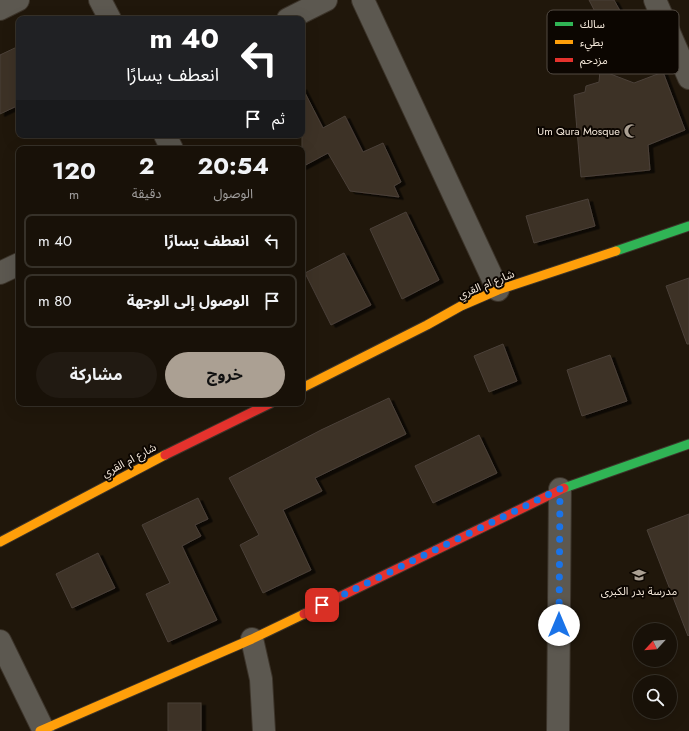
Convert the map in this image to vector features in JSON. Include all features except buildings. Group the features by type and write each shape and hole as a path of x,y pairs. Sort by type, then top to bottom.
{"street":[{"path":"0,9 18,0"},
{"path":"100,0 108,16"},
{"path":"294,16 326,0"},
{"path":"363,0 498,290"},
{"path":"679,52 689,78"},
{"name":"شارع ام القري","path":"305,386 427,325 461,306 498,290 689,226"},
{"path":"0,273 16,265"},
{"name":"شارع ام القري","path":"0,542 168,453 265,406"},
{"path":"0,641 41,730 252,639 560,489 689,444"},
{"path":"558,731 560,489"},
{"path":"252,639 261,679 264,731"}],"traffic: fast":[{"path":"616,251 689,226"},
{"path":"564,488 689,444"}],"traffic: slow":[{"path":"305,386 427,325 461,306 498,290 616,251"},
{"path":"0,542 165,455"},
{"path":"40,731 252,639 304,614"}],"traffic: jam":[{"path":"165,455 265,406"},
{"path":"304,614 564,488"}],"place":[{"name":"Um Qura Mosque","path":"631,131"},
{"name":"مدرسة بدر الكبرى","path":"639,575"}],"route":[{"path":"322,605 560,489 559,625"}]}
